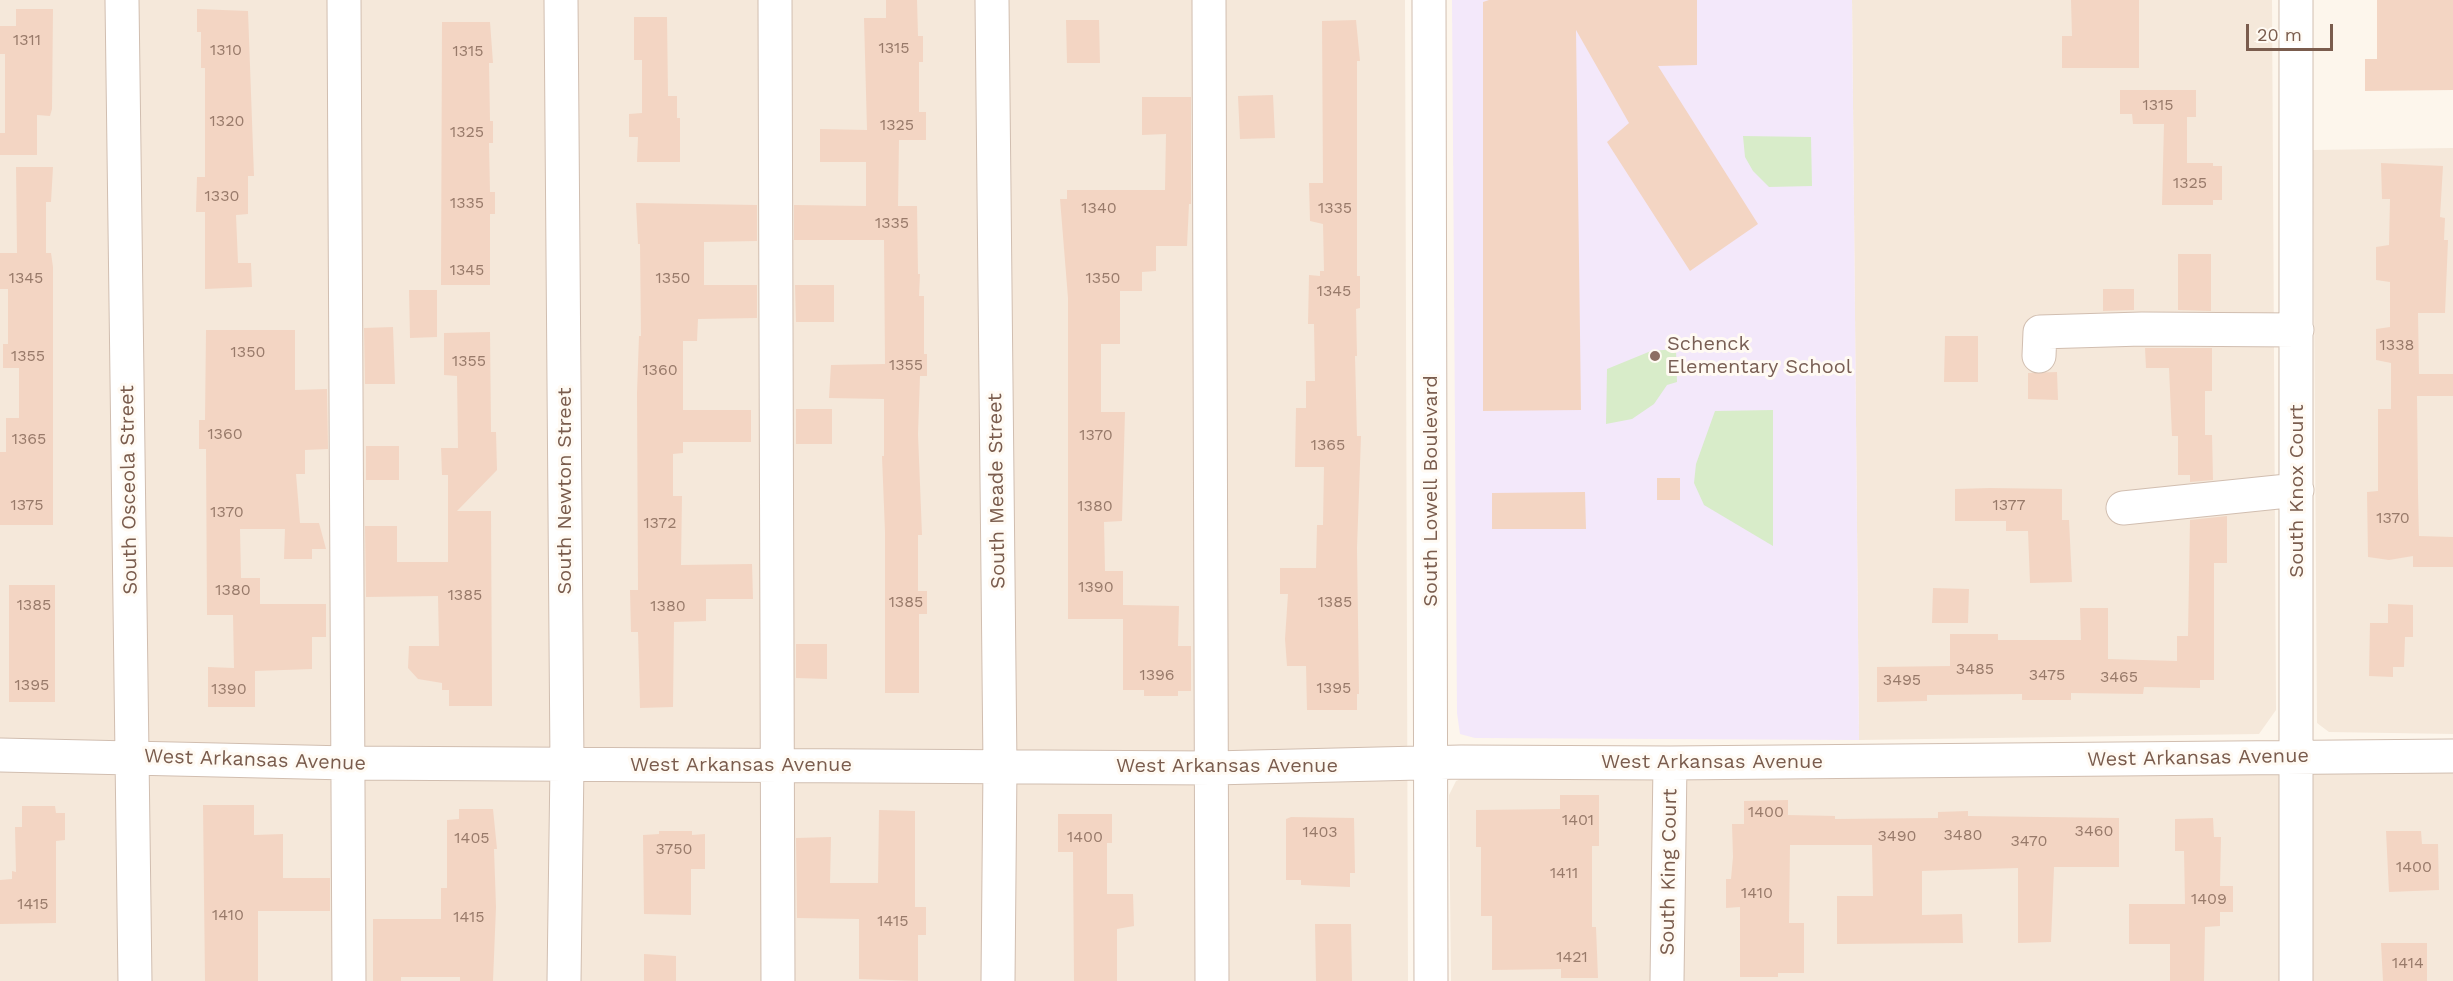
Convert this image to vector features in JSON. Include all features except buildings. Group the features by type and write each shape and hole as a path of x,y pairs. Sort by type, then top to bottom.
{"street":[{"name":"South Osceola Street","path":"122,0 135,981"},
{"path":"344,0 349,981"},
{"name":"South Newton Street","path":"561,0 567,764 564,981"},
{"path":"775,0 778,981"},
{"name":"South Meade Street","path":"992,0 1000,766 998,981"},
{"path":"1209,0 1212,981"},
{"name":"South Lowell Boulevard","path":"1429,0 1431,981"},
{"name":"South Knox Court","path":"2296,0 2298,757 2296,981"},
{"path":"2039,356 2040,332 2142,329 2297,330"},
{"path":"2123,508 2297,490"},
{"name":"West Arkansas Avenue","path":"0,755 132,756 348,763 1213,768 1431,764 2453,756"},
{"name":"South King Court","path":"1667,981 1670,763"}],"shaded area":[{"path":"0,0 1405,0 1408,981 0,981"},
{"name":"Schenck Elementary School","path":"1452,0 1852,0 1859,740 1475,738 1460,734 1457,713"},
{"path":"1852,0 2272,0 2276,710 2259,734 1859,740"},
{"path":"2453,148 2453,734 2329,732 2317,723 2313,150"},
{"path":"2453,772 2453,981 1451,981 1449,795 1456,781 1468,776"}],"green space":[{"path":"1743,136 1811,137 1812,186 1769,187 1753,171 1745,157"},
{"path":"1676,349 1677,382 1667,385 1654,404 1632,419 1606,424 1607,369 1651,351"},
{"path":"1773,410 1773,546 1704,505 1694,483 1696,464 1715,411"}],"place":[{"name":"Schenck Elementary School","path":"1655,356"}]}
